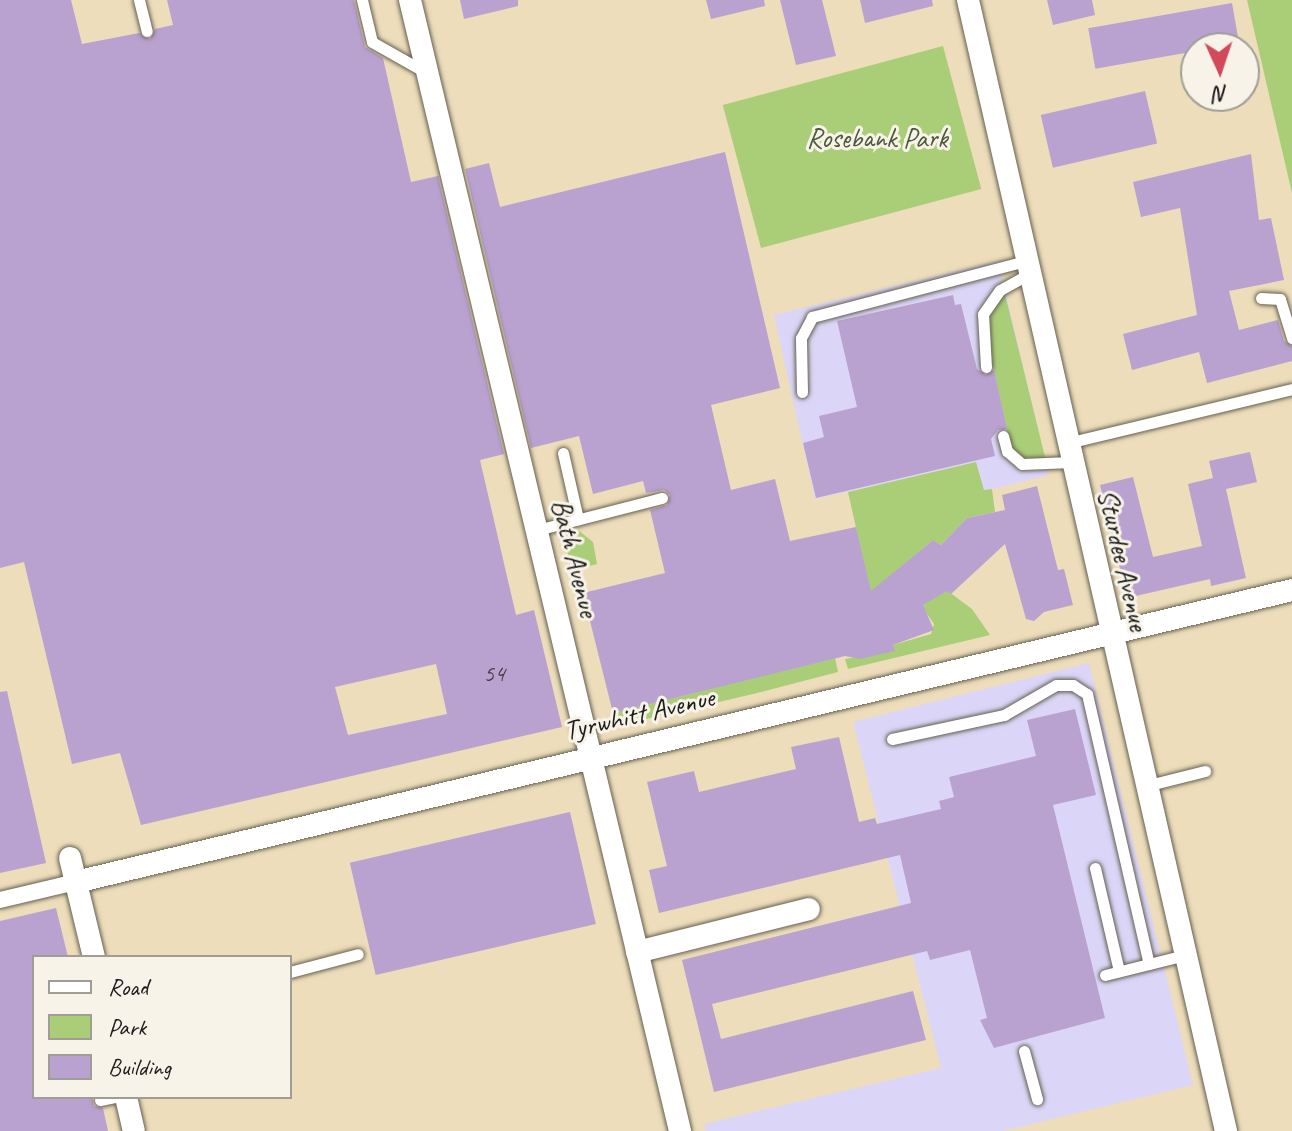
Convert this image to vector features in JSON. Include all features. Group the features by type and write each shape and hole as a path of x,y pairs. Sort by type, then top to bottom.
{"street":[{"name":"Bath Avenue","path":"410,0 680,1131"},
{"name":"Sturdee Avenue","path":"968,0 1144,786 1226,1131"},
{"name":"Tyrwhitt Avenue","path":"0,900 1292,590"},
{"path":"70,858 94,955"},
{"path":"637,952 809,909"},
{"path":"126,1099 134,1131"}],"lane":[{"path":"139,0 147,31"},
{"path":"362,0 372,42 427,73"},
{"path":"986,367 983,314 1000,290 1027,268"},
{"path":"802,392 801,338 812,317 1027,268"},
{"path":"1261,298 1280,299 1292,338"},
{"path":"1003,436 1013,459 1022,464 1292,389"},
{"path":"563,453 578,519"},
{"path":"537,530 662,498"},
{"path":"892,739 1004,715 1056,685 1073,685 1087,694 1149,964"},
{"path":"1144,786 1205,771"},
{"path":"1095,868 1119,971"},
{"path":"292,971 358,954"},
{"path":"1105,975 1185,955"},
{"path":"1024,1051 1037,1099"},
{"path":"100,1100 105,1099"}],"shaded area":[{"path":"998,261 1049,475 984,491 976,462 815,499 774,315"},
{"path":"1089,663 1193,1085 1002,1131 706,1131 704,1124 941,1068 853,722"}],"green space":[{"path":"1247,0 1292,0 1292,193 1260,56 1260,32 1254,32"},
{"name":"Rosebank Park","path":"943,46 981,189 761,248 723,105"},
{"path":"1000,290 1005,294 1046,461 1013,459 993,366 986,367 983,354 991,300"},
{"path":"976,462 984,490 992,489 995,512 967,518 941,545 933,540 890,576 875,612 848,492"},
{"path":"578,530 593,542 597,564 571,571 564,532"},
{"path":"945,589 972,609 990,635 848,669 845,659 894,651 893,645 931,634 934,624 920,604"},
{"path":"835,658 838,672 753,694 629,723 619,723 613,713"}],"building":[{"path":"0,0 71,0 82,44 139,33 150,39 155,29 173,25 167,0 354,0 365,47 383,58 411,182 438,176 504,454 480,460 516,615 534,610 562,727 141,825 120,753 72,764 24,562 0,568","holes":["436,664 447,714 348,735 335,687"]},
{"path":"460,0 518,0 518,6 464,19"},
{"path":"706,0 764,0 765,6 711,19"},
{"path":"780,0 822,0 836,56 796,65"},
{"path":"860,0 932,0 933,6 865,23"},
{"path":"1047,0 1092,0 1095,15 1053,25"},
{"path":"1232,3 1237,32 1180,32 1180,54 1095,69 1088,28"},
{"path":"1145,91 1157,144 1053,168 1041,115"},
{"path":"725,152 780,388 711,405 731,490 775,479 790,541 856,527 871,591 933,540 941,545 967,518 1005,510 1002,495 1037,486 1058,570 1064,569 1073,605 1044,612 1034,621 1026,619 1005,544 951,594 947,591 923,605 934,630 893,645 895,651 860,659 845,656 613,713 583,593 665,573 650,510 667,505 670,495 664,490 646,493 643,481 593,494 579,436 531,448 465,169 489,163 500,207"},
{"path":"1251,154 1259,220 1271,218 1284,280 1229,291 1239,330 1278,320 1284,341 1292,346 1292,361 1207,383 1199,352 1132,370 1123,334 1197,315 1180,208 1141,217 1133,182"},
{"path":"953,295 955,305 961,304 977,369 986,375 994,370 1007,429 998,430 991,439 995,456 816,498 803,443 824,437 819,416 857,407 837,321"},
{"path":"1250,452 1257,482 1226,489 1246,578 1211,586 1210,579 1127,598 1100,485 1133,477 1153,557 1202,546 1188,484 1213,478 1209,461"},
{"path":"7,691 46,863 0,873 0,692"},
{"path":"1075,709 1096,795 1053,805 1105,1018 994,1048 980,1020 987,1018 970,950 930,960 927,951 712,1004 721,1039 913,991 926,1040 714,1092 682,960 911,903 900,855 659,913 649,870 667,866 647,782 694,771 699,792 796,769 791,747 839,737 859,822 875,818 877,824 941,809 939,801 954,797 949,777 1036,756 1027,720"},
{"path":"570,812 596,924 376,975 350,863"},
{"path":"56,908 68,955 32,955 32,1099 92,1099 94,1106 103,1108 108,1131 0,1131 0,921"}]}
